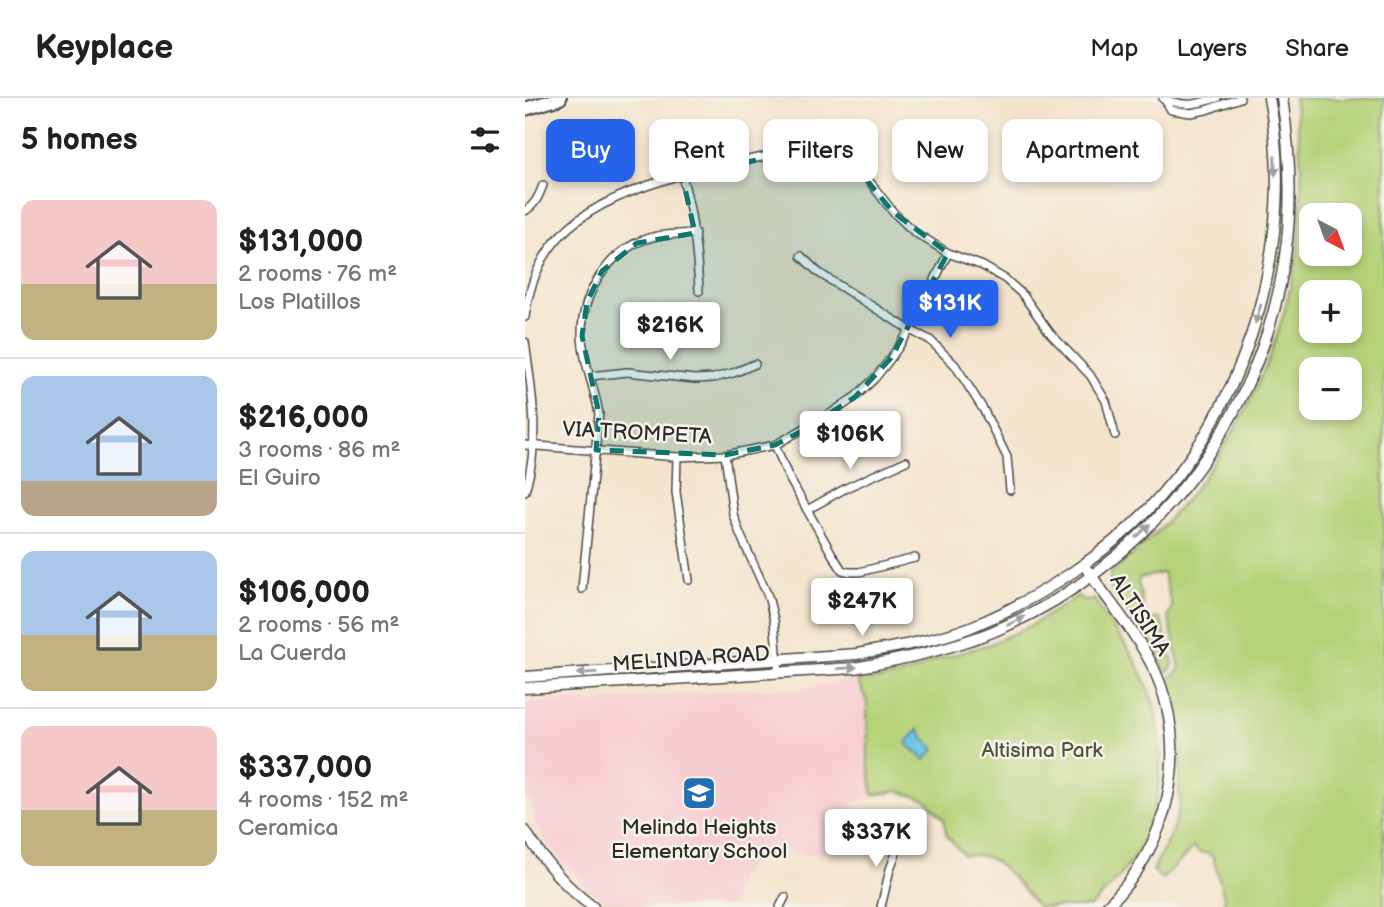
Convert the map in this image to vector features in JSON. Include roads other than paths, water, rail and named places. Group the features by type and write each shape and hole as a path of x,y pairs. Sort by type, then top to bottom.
{"highway":[{"path":"525,108 545,98"},
{"path":"525,108 561,98"}],"main road":[{"name":"MELINDA ROAD","path":"525,677 857,654 949,635 971,627 1028,600 1084,564 1125,530 1174,480 1198,448 1237,374 1262,300 1272,248 1276,159 1269,98"},
{"name":"MELINDA ROAD","path":"525,688 854,668 907,659 993,632 1054,600 1092,576 1157,519 1201,466 1256,365 1280,288 1290,208 1290,152 1282,98"},
{"name":"ALTISIMA","path":"1084,564 1155,671 1172,738 1169,795 1162,821 1133,877 1106,907"},
{"path":"525,831 566,884 590,906"}],"street":[{"path":"1163,99 1186,106 1217,98"},
{"path":"1163,99 1171,110 1191,113 1240,98"},
{"path":"749,159 837,144 846,151 893,212 914,232 948,253 983,266 1005,279 1023,295 1051,333 1090,375 1106,401 1115,435"},
{"path":"525,317 527,298 535,273 562,234 602,205 660,182"},
{"path":"685,182 695,233 699,291"},
{"path":"525,211 531,208 543,185"},
{"path":"582,589 599,414 582,336 589,295 602,271 637,243 656,236 695,233"},
{"name":"VIA TROMPETA","path":"525,445 677,457 725,455 775,445 855,397 874,378 910,330 948,253"},
{"path":"801,256 819,273 930,340 955,365 1007,457 1010,490"},
{"path":"525,342 534,408 534,445 525,491"},
{"path":"590,376 627,372 695,379 714,378 754,364"},
{"path":"775,445 788,476 842,570 859,572 915,558"},
{"path":"725,455 733,513 762,582 774,620 779,672"},
{"path":"677,457 675,492 689,580"},
{"path":"807,510 848,487 906,461"},
{"path":"881,907 890,869 901,840"},
{"path":"780,907 785,897"}],"water":[{"path":"919,729 935,749 925,760 906,743"}],"place":[{"name":"Melinda Heights Elementary School","path":"699,793"}],"park label":[{"name":"Altisima Park","path":"1042,750"}]}
